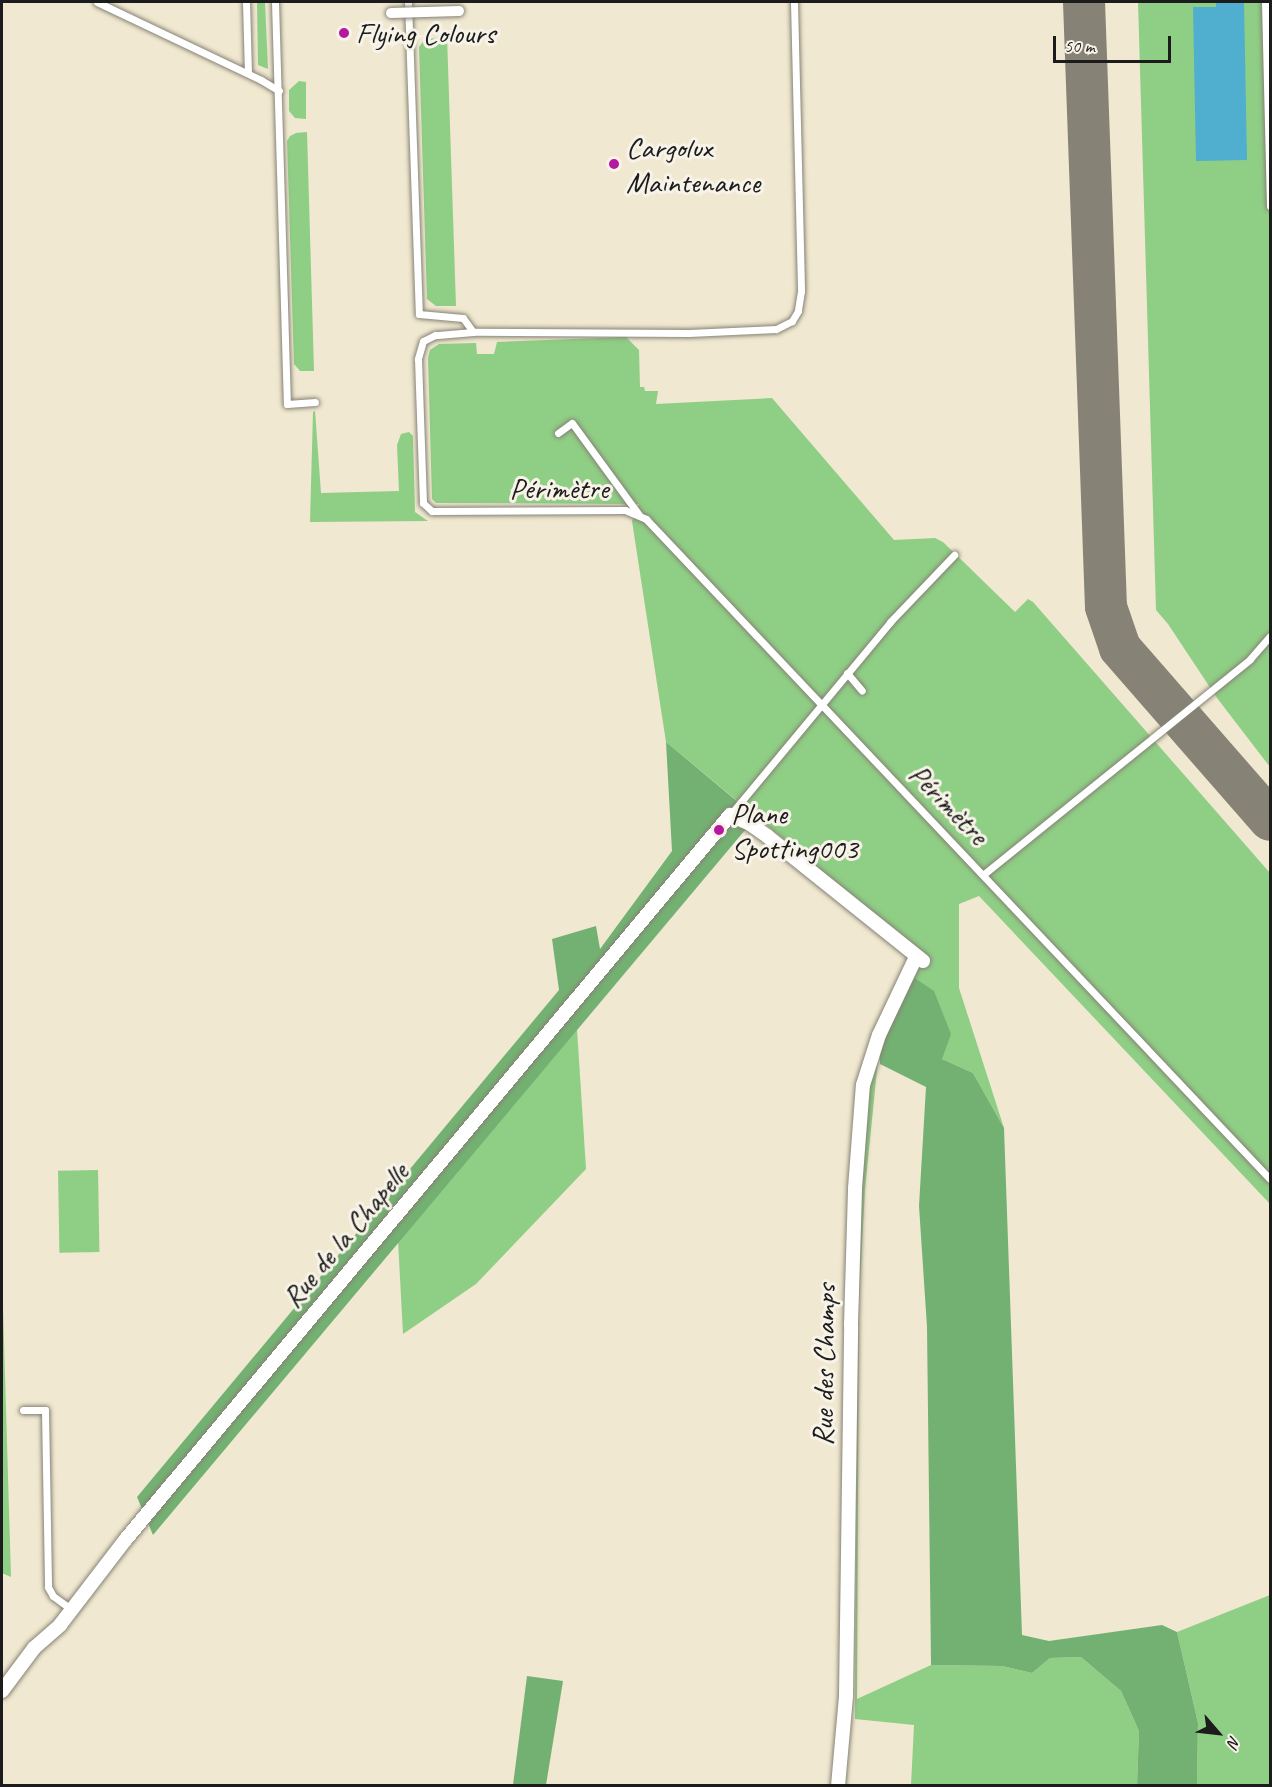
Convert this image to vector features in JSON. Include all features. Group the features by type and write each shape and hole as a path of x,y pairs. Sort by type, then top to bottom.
{"street":[{"path":"391,13 459,11"},
{"name":"Rue des Champs","path":"730,815 750,824 767,836 919,959 879,1035 863,1085 855,1188 846,1696 838,1785"},
{"name":"Rue de la Chapelle","path":"2,1691 34,1648 72,1610 126,1539 730,815"}],"lane":[{"path":"97,2 248,73 279,91"},
{"path":"246,2 248,73"},
{"path":"276,2 287,404 315,402"},
{"path":"408,2 419,314 463,318 473,332"},
{"name":"Périmètre","path":"794,2 801,291 798,311 792,321 776,329 688,333 473,332 435,335 423,341 418,359 423,502 432,511 625,510 639,515 984,874 1270,1179"},
{"path":"1265,2 1270,206"},
{"path":"558,433 572,423 639,515"},
{"path":"730,815 890,622 954,555"},
{"path":"984,874 1190,710 1250,659 1270,636"},
{"path":"848,673 862,691"},
{"path":"23,1410 45,1410 48,1587 53,1596 72,1610"}],"green space":[{"path":"257,2 265,2 268,69 258,65"},
{"path":"1138,2 1270,2 1270,767 1217,698 1168,624 1156,610"},
{"path":"447,36 456,306 436,306 427,299 419,47 424,40"},
{"path":"299,81 306,82 306,119 295,118 289,111 289,90"},
{"path":"307,132 314,371 300,371 294,364 287,141 296,133"},
{"path":"626,337 639,350 640,387 644,387 645,391 658,391 656,404 772,398 894,540 935,538 943,542 1015,612 1028,599 1033,602 1270,873 1270,1204 979,896 959,904 959,988 1004,1128 973,1073 942,1059 909,973 908,942 666,742 632,521 639,504 436,503 432,499 428,358 430,350 439,344 476,343 477,354 494,354 497,342"},
{"path":"315,411 321,493 399,491 397,445 401,434 409,432 413,436 415,512 428,521 310,522 313,412"},
{"path":"666,742 756,817 153,1535 137,1497 559,990 552,939 596,926 600,949 672,851"},
{"path":"913,977 934,991 951,1034 942,1059 973,1073 1004,1128 1022,1635 1049,1641 1162,1625 1177,1632 1198,1723 1197,1785 1137,1785 1139,1731 1121,1691 1081,1657 1050,1658 1032,1673 1002,1666 931,1665 927,1327 919,1206 926,1087 880,1064 879,1050"},
{"path":"577,1029 586,1169 476,1284 403,1334 398,1240"},
{"path":"879,1050 865,1189 859,1301 857,1699 931,1665 1002,1666 1032,1673 1050,1658 1081,1657 1121,1691 1139,1731 1137,1785 911,1785 914,1725 855,1719 858,1205 868,1087"},
{"path":"98,1170 99,1252 59,1253 58,1171"},
{"path":"2,1256 3,1308 11,1577 2,1573"},
{"path":"1270,1595 1270,1785 1197,1785 1198,1723 1177,1632"},
{"path":"527,1676 563,1681 546,1785 513,1785"}],"water":[{"path":"1216,2 1244,2 1247,160 1196,161 1193,7 1216,7"}],"taxiway":[{"path":"1084,2 1106,607 1120,648 1270,820"}],"place":[{"name":"Flying Colours","path":"344,33"},
{"name":"Cargolux Maintenance","path":"614,164"},
{"name":"Plane Spotting003","path":"719,830"}]}
